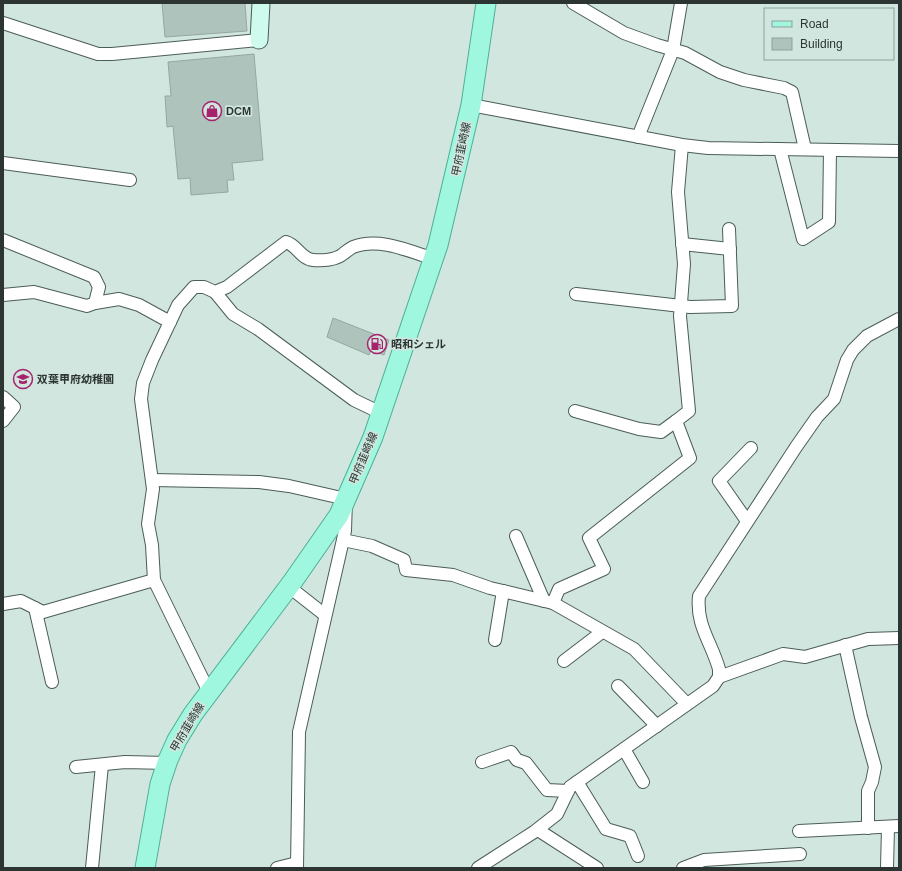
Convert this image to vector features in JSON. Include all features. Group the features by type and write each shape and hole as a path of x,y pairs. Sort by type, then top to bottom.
{"main road":[{"name":"甲府韮崎線","path":"145,868 154,812 167,763 193,714 326,535 339,515 373,437 434,259 453,187 471,105 486,3"}],"street":[{"path":"3,23 98,54 112,54 259,40 261,3"},
{"path":"573,3 624,33 685,53 720,72 744,80 784,88 792,92 805,150"},
{"path":"638,137 673,50 681,3"},
{"path":"471,105 682,145 708,148 899,151"},
{"path":"575,411 639,429 661,432 689,411 680,316 684,264 678,192 682,145"},
{"path":"780,149 802,239 829,222 830,150"},
{"path":"3,163 130,180"},
{"path":"576,294 681,306 732,306 729,229"},
{"path":"3,240 94,277 99,286 95,303"},
{"path":"215,292 227,287 286,242 291,243 305,257 313,260 333,259 342,256 352,247 364,245 393,246 434,259"},
{"path":"682,244 730,249"},
{"path":"209,692 154,580 152,545 148,524 153,489 141,399 143,383 152,360 178,305 194,288 204,286 215,292 233,314 258,329 354,400 381,413"},
{"path":"3,295 34,292 87,306 95,303 120,299 138,305 170,322"},
{"path":"478,868 538,830 557,814 570,787 713,686 719,677 719,669 716,658 699,621 699,596 747,521 817,417 834,398 847,360 853,350 867,336 899,319"},
{"path":"3,397 14,407 3,421"},
{"path":"548,602 559,588 604,569 589,538 690,458 676,421"},
{"path":"747,521 719,481 751,448"},
{"path":"152,480 259,482 289,486 346,499 345,530 343,540 298,732 297,866 277,868"},
{"path":"516,536 548,602"},
{"path":"343,540 372,546 404,560 406,570 453,575 503,591 548,602 634,649 687,704"},
{"path":"3,604 21,601 42,612 154,580"},
{"path":"288,586 325,615"},
{"path":"495,640 503,591"},
{"path":"35,608 52,682"},
{"path":"564,661 602,632"},
{"path":"719,677 783,654 805,657 868,639 899,638"},
{"path":"845,646 861,717 875,767 872,782 868,791 868,828"},
{"path":"618,686 657,726"},
{"path":"624,749 643,782"},
{"path":"482,762 511,752 517,760 526,764 548,790 568,791"},
{"path":"76,767 125,762 167,763"},
{"path":"92,868 102,765"},
{"path":"577,782 606,829 630,836 638,856"},
{"path":"799,831 894,827 887,868"},
{"path":"538,830 598,868"},
{"path":"683,868 704,860 800,854"}],"building":[{"path":"162,3 245,3 247,31 165,37"},
{"name":"DCM","path":"254,54 263,160 232,163 234,180 227,180 228,192 191,195 190,178 178,179 173,126 167,127 165,96 171,96 168,62"},
{"path":"333,318 389,340 384,355 371,350 369,355 327,337"}],"place":[{"name":"DCM","path":"212,111"},
{"name":"昭和シェル","path":"377,344"},
{"name":"双葉甲府幼稚園","path":"23,379"}]}
